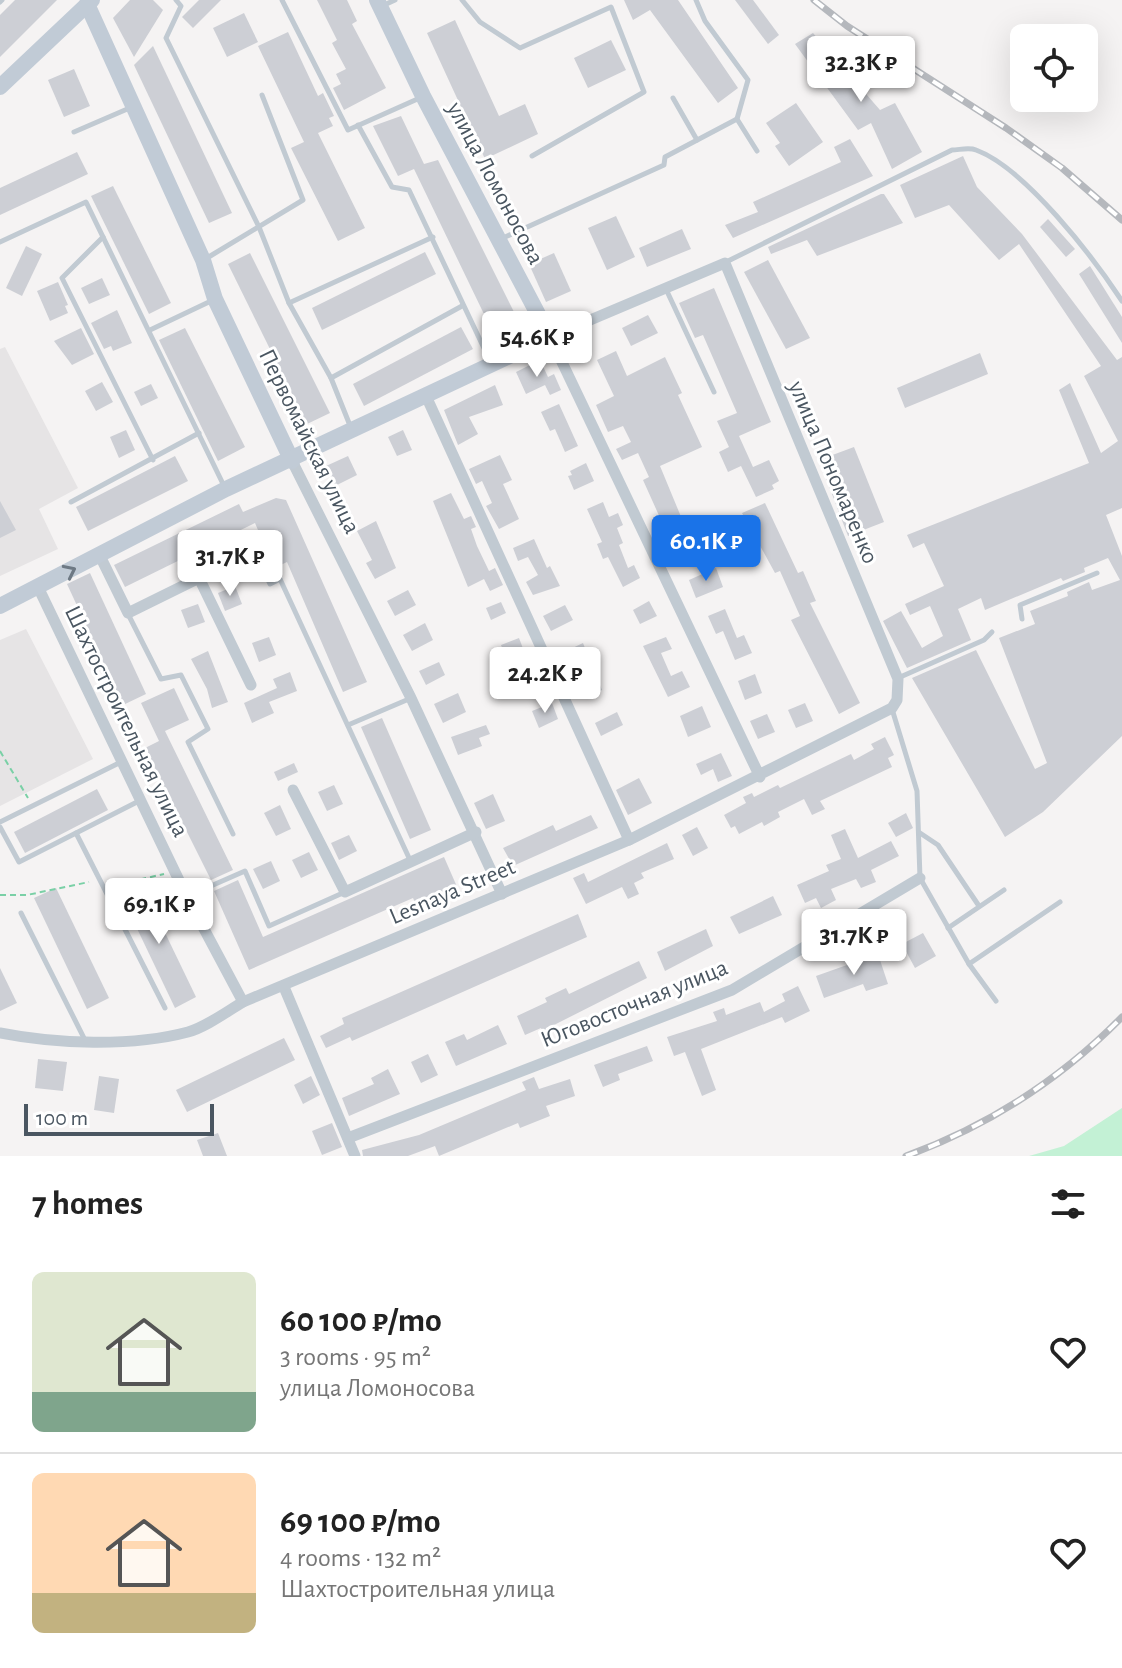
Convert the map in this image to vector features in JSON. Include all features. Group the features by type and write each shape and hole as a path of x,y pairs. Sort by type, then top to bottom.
{"street":[{"path":"0,87 88,1"},
{"name":"Первомайская улица","path":"88,1 203,260 215,299 476,832 502,894"},
{"name":"улица Ломоносова","path":"384,2 423,96 550,337 760,777"},
{"path":"0,606 226,489 292,461 491,363 664,286 725,263"},
{"name":"улица Пономаренко","path":"725,263 898,679 895,704"},
{"path":"426,396 629,840"},
{"path":"100,556 128,613 199,578 251,685"},
{"name":"Шахтостроительная улица","path":"38,587 187,897 243,1002"},
{"name":"Lesnaya Street","path":"0,1033 32,1039 85,1041 190,1032 243,1002 629,840 760,777 895,704"},
{"path":"293,790 345,892 412,864 476,832"},
{"name":"Юговосточная улица","path":"348,1138 732,990 920,878"},
{"path":"284,987 355,1156"}],"lane":[{"path":"176,0 181,6"},
{"path":"187,0 166,38 259,227 289,303 331,378 352,430"},
{"path":"282,0 348,130 423,96"},
{"path":"462,0 480,22 520,48 611,7 644,92 532,156"},
{"path":"499,240 664,165 665,157 737,119 748,80 705,21 696,0"},
{"path":"203,260 303,200 262,95"},
{"path":"673,98 697,140"},
{"path":"74,132 133,107"},
{"path":"737,119 757,151"},
{"path":"358,125 392,187 409,190 491,363"},
{"path":"725,263 952,150 973,149 1024,184 1101,270 1122,301"},
{"path":"0,242 86,202 226,489"},
{"path":"103,237 62,278 153,460"},
{"path":"289,303 433,237"},
{"path":"664,286 714,392"},
{"path":"150,330 215,299"},
{"path":"331,378 462,306"},
{"path":"71,502 199,433"},
{"path":"199,578 254,551 270,584 280,579 412,864"},
{"path":"1022,619 1020,605 1097,573"},
{"path":"128,613 161,679 181,675 208,729 188,742 233,834"},
{"path":"898,679 984,640 992,632"},
{"path":"348,725 411,698"},
{"path":"895,704 917,791 920,878 969,964 996,1001"},
{"path":"122,761 0,824 19,862 141,800"},
{"path":"919,832 938,845 979,906"},
{"path":"76,833 165,1008"},
{"path":"187,897 245,871 269,926 345,892"},
{"path":"948,928 1004,890"},
{"path":"969,964 1060,902"},
{"path":"21,913 85,1041"}],"path":[{"path":"0,751 25,794"},
{"path":"102,888 175,872"},
{"path":"0,895 98,880"},
{"path":"13,895 21,913"}],"shaded area":[{"path":"5,347 78,488 39,509 58,549 0,576 0,349"},
{"path":"26,629 93,759 0,806 0,640"}],"green space":[{"path":"1122,1108 1122,1156 1029,1156 1064,1146"}],"building":[{"path":"15,0 57,0 0,57 0,15"},
{"path":"130,0 153,0 163,10 134,57 113,18"},
{"path":"199,0 221,0 193,28 182,17"},
{"path":"317,0 347,0 357,21 352,24 386,88 344,110 333,88 341,84 336,74 346,69 332,43 337,40"},
{"path":"624,0 678,0 738,88 718,103 650,10 633,20"},
{"path":"735,0 753,0 779,35 768,44"},
{"path":"244,13 258,42 227,57 213,28"},
{"path":"455,20 499,116 525,104 538,134 485,159 427,33"},
{"path":"288,32 318,96 323,93 334,116 329,118 333,126 318,133 365,228 338,241 291,148 304,142 258,46"},
{"path":"813,33 880,110 895,103 922,152 892,169 871,123 858,130 795,44"},
{"path":"611,40 626,70 588,88 574,58"},
{"path":"153,46 232,213 209,223 134,65"},
{"path":"74,69 90,106 64,117 48,80"},
{"path":"796,103 823,142 789,166 775,146 780,143 766,123"},
{"path":"401,116 424,164 438,160 521,326 496,339 414,169 398,176 373,126"},
{"path":"850,139 873,176 733,238 725,225 758,212 753,202 841,162 834,147"},
{"path":"77,152 88,174 0,215 0,188"},
{"path":"963,156 977,187 1022,234 1117,360 1122,357 1122,508 1106,515 1122,556 1122,736 1043,812 1005,837 912,678 976,650 1035,769 1047,763 999,638 1035,624 1030,611 1068,596 1067,592 1089,582 1092,590 1120,580 1108,558 1084,568 1085,572 1063,581 1061,578 985,610 981,598 958,609 971,640 907,668 883,621 901,611 922,648 943,636 930,606 910,615 905,604 944,586 924,543 913,548 907,535 1089,463 1059,390 1070,383 1101,453 1118,441 1084,376 1101,366 1019,244 999,260 949,205 915,218 900,185"},
{"path":"113,186 171,303 149,314 91,196"},
{"path":"881,194 903,223 817,256 807,240 771,254 768,247"},
{"path":"616,216 635,257 607,270 588,228"},
{"path":"1048,219 1075,249 1066,257 1040,227"},
{"path":"682,229 691,249 647,267 639,248"},
{"path":"26,246 42,254 22,296 6,288"},
{"path":"425,252 436,274 322,330 312,308"},
{"path":"250,253 330,413 307,424 228,264"},
{"path":"554,253 571,291 546,302 529,264"},
{"path":"768,260 810,338 786,349 744,272"},
{"path":"1090,266 1122,317 1122,343 1079,274"},
{"path":"102,278 110,295 89,304 81,288"},
{"path":"58,282 68,305 65,306 68,313 50,321 37,291"},
{"path":"714,288 771,422 739,436 753,467 769,460 779,481 772,485 774,489 756,497 741,466 728,472 719,452 729,447 717,421 737,413 703,335 695,338 679,303"},
{"path":"117,310 132,343 113,351 111,346 104,349 91,323"},
{"path":"648,315 658,333 631,346 622,328"},
{"path":"461,327 473,349 364,406 353,384"},
{"path":"81,328 94,354 72,365 54,341"},
{"path":"185,328 245,447 218,461 159,340"},
{"path":"616,351 627,376 665,357 682,393 678,395 702,447 660,466 696,553 679,560 643,480 649,477 638,453 622,460 616,449 631,442 623,426 608,432 596,405 614,396 597,360"},
{"path":"980,353 988,374 905,408 897,388"},
{"path":"540,360 548,377 554,374 561,390 550,395 545,385 526,394 516,372"},
{"path":"102,382 113,402 96,411 85,391"},
{"path":"151,384 158,398 141,406 134,392"},
{"path":"495,385 503,405 469,417 478,434 458,445 444,410"},
{"path":"559,404 578,446 565,452 555,429 550,431 541,412"},
{"path":"126,430 135,450 119,458 110,437"},
{"path":"403,430 412,450 397,456 388,437"},
{"path":"854,447 884,522 848,536 819,460"},
{"path":"500,455 512,480 503,484 519,519 499,529 486,506 492,503 482,481 476,484 469,469"},
{"path":"175,456 188,481 88,531 76,507"},
{"path":"348,456 357,475 335,486 326,466"},
{"path":"586,463 594,481 574,490 568,476 572,475 570,471"},
{"path":"451,493 464,519 471,516 476,527 471,529 477,546 489,571 495,568 503,585 490,591 484,579 468,587 433,501"},
{"path":"276,498 286,500 367,682 343,692 287,562 274,568 255,523 125,587 114,565 239,504 243,512"},
{"path":"0,501 16,530 0,538"},
{"path":"603,502 609,517 618,513 623,525 617,528 623,543 619,545 628,568 634,565 640,578 623,587 608,557 603,559 597,544 602,542 587,509"},
{"path":"765,503 798,573 803,571 816,601 810,603 860,703 839,714 791,620 800,616 780,571 775,573 742,513"},
{"path":"376,521 396,568 375,579 366,563 372,560 357,531"},
{"path":"534,539 547,568 550,566 560,586 533,595 526,582 538,575 528,557 518,561 513,548"},
{"path":"716,568 723,587 696,598 689,580"},
{"path":"90,573 146,694 123,705 67,584"},
{"path":"235,586 242,604 225,611 218,593"},
{"path":"408,590 416,605 395,616 387,601"},
{"path":"649,601 657,616 640,624 633,610"},
{"path":"501,602 506,613 491,620 486,608"},
{"path":"198,604 205,622 188,628 181,610"},
{"path":"565,605 573,620 551,631 543,616"},
{"path":"725,609 737,638 744,635 752,653 735,660 723,631 716,634 708,616"},
{"path":"425,623 433,640 412,651 403,635"},
{"path":"269,637 276,655 259,662 252,643"},
{"path":"666,637 672,649 661,653 671,676 682,671 690,687 668,697 643,646"},
{"path":"519,638 524,651 506,658 501,645"},
{"path":"583,643 602,690 583,699 562,653"},
{"path":"208,651 228,702 212,708 207,689 191,659"},
{"path":"439,662 445,675 426,685 419,671"},
{"path":"535,668 543,683 526,691 518,675"},
{"path":"290,672 297,691 269,702 274,713 252,723 244,703 277,688 273,679"},
{"path":"755,674 762,693 745,700 738,681"},
{"path":"174,688 189,720 165,731 233,870 211,880 145,748 159,741 141,703"},
{"path":"458,693 466,712 443,723 434,704"},
{"path":"552,703 558,719 539,728 532,711"},
{"path":"805,703 813,721 796,728 788,710"},
{"path":"702,706 711,727 688,737 680,716"},
{"path":"617,712 623,725 601,736 595,723"},
{"path":"767,714 775,732 758,739 750,721"},
{"path":"382,718 431,830 410,839 361,727"},
{"path":"486,725 490,734 479,738 482,746 458,755 451,737"},
{"path":"885,737 894,755 888,758 892,767 820,801 825,809 812,815 804,799 778,812 780,817 764,826 762,822 739,834 735,826 731,828 724,815 746,803 743,797 752,793 754,797 778,785 780,788 851,754 854,760 874,749 871,744"},
{"path":"721,753 732,776 718,782 713,769 701,775 696,764"},
{"path":"294,763 298,772 278,781 274,772"},
{"path":"639,778 652,803 628,815 616,790"},
{"path":"334,785 343,804 327,811 318,792"},
{"path":"97,789 108,810 25,853 14,832"},
{"path":"493,794 505,821 486,829 474,803"},
{"path":"280,805 291,829 276,836 264,813"},
{"path":"906,813 913,828 896,837 888,823"},
{"path":"591,815 598,828 513,866 503,848 553,825 556,831"},
{"path":"697,827 708,848 693,856 682,835"},
{"path":"845,829 858,858 891,841 899,856 871,870 876,882 861,888 856,879 831,889 836,900 821,908 816,898 805,903 797,885 829,871 826,865 841,859 831,835"},
{"path":"349,835 357,851 339,860 331,843"},
{"path":"667,843 674,859 641,873 644,878 634,883 639,894 628,899 622,887 586,904 573,878 584,873 588,882"},
{"path":"309,852 318,870 301,878 292,860"},
{"path":"444,857 458,889 417,907 413,898 249,970 214,891 238,880 263,937"},
{"path":"271,861 280,881 263,889 253,869"},
{"path":"142,885 196,997 175,1008 121,895"},
{"path":"56,888 109,998 87,1009 34,898"},
{"path":"773,896 782,915 739,934 730,917"},
{"path":"578,914 587,937 352,1041 350,1037 326,1048 320,1036 344,1024 342,1018"},
{"path":"706,929 713,946 665,971 657,952"},
{"path":"923,933 936,956 915,968 902,944"},
{"path":"878,954 888,984 866,991 863,984 824,998 816,976"},
{"path":"639,961 647,978 554,1025 557,1031 545,1036 541,1028 525,1035 517,1016 547,1002 545,998 566,988 569,994"},
{"path":"0,968 17,1003 0,1011"},
{"path":"798,986 810,1011 785,1023 782,1017 701,1049 716,1090 702,1096 685,1052 674,1056 667,1037 717,1021 713,1012 724,1008 726,1015 760,1002 764,1012 785,1001 782,994"},
{"path":"498,1025 507,1044 456,1066 445,1042 464,1034 467,1040"},
{"path":"284,1038 295,1060 187,1112 176,1090"},
{"path":"647,1046 653,1061 618,1074 620,1080 603,1087 594,1065"},
{"path":"428,1054 438,1075 421,1083 411,1062"},
{"path":"38,1059 67,1062 63,1091 35,1088"},
{"path":"388,1069 400,1094 349,1116 342,1098 374,1084 371,1078"},
{"path":"99,1076 119,1079 114,1113 94,1110"},
{"path":"311,1076 320,1095 303,1104 294,1085"},
{"path":"534,1077 539,1089 570,1079 575,1096 546,1106 550,1116 520,1128 518,1123 439,1156 435,1146 408,1156 363,1156 362,1150 419,1135 526,1090 522,1082"},
{"path":"332,1123 342,1147 322,1155 312,1131"},
{"path":"218,1133 227,1156 203,1156 197,1140"}],"railway":[{"path":"814,0 847,26 1006,128 1062,168 1122,220"},
{"path":"906,1156 966,1130 1022,1098 1074,1061 1122,1017"}]}
